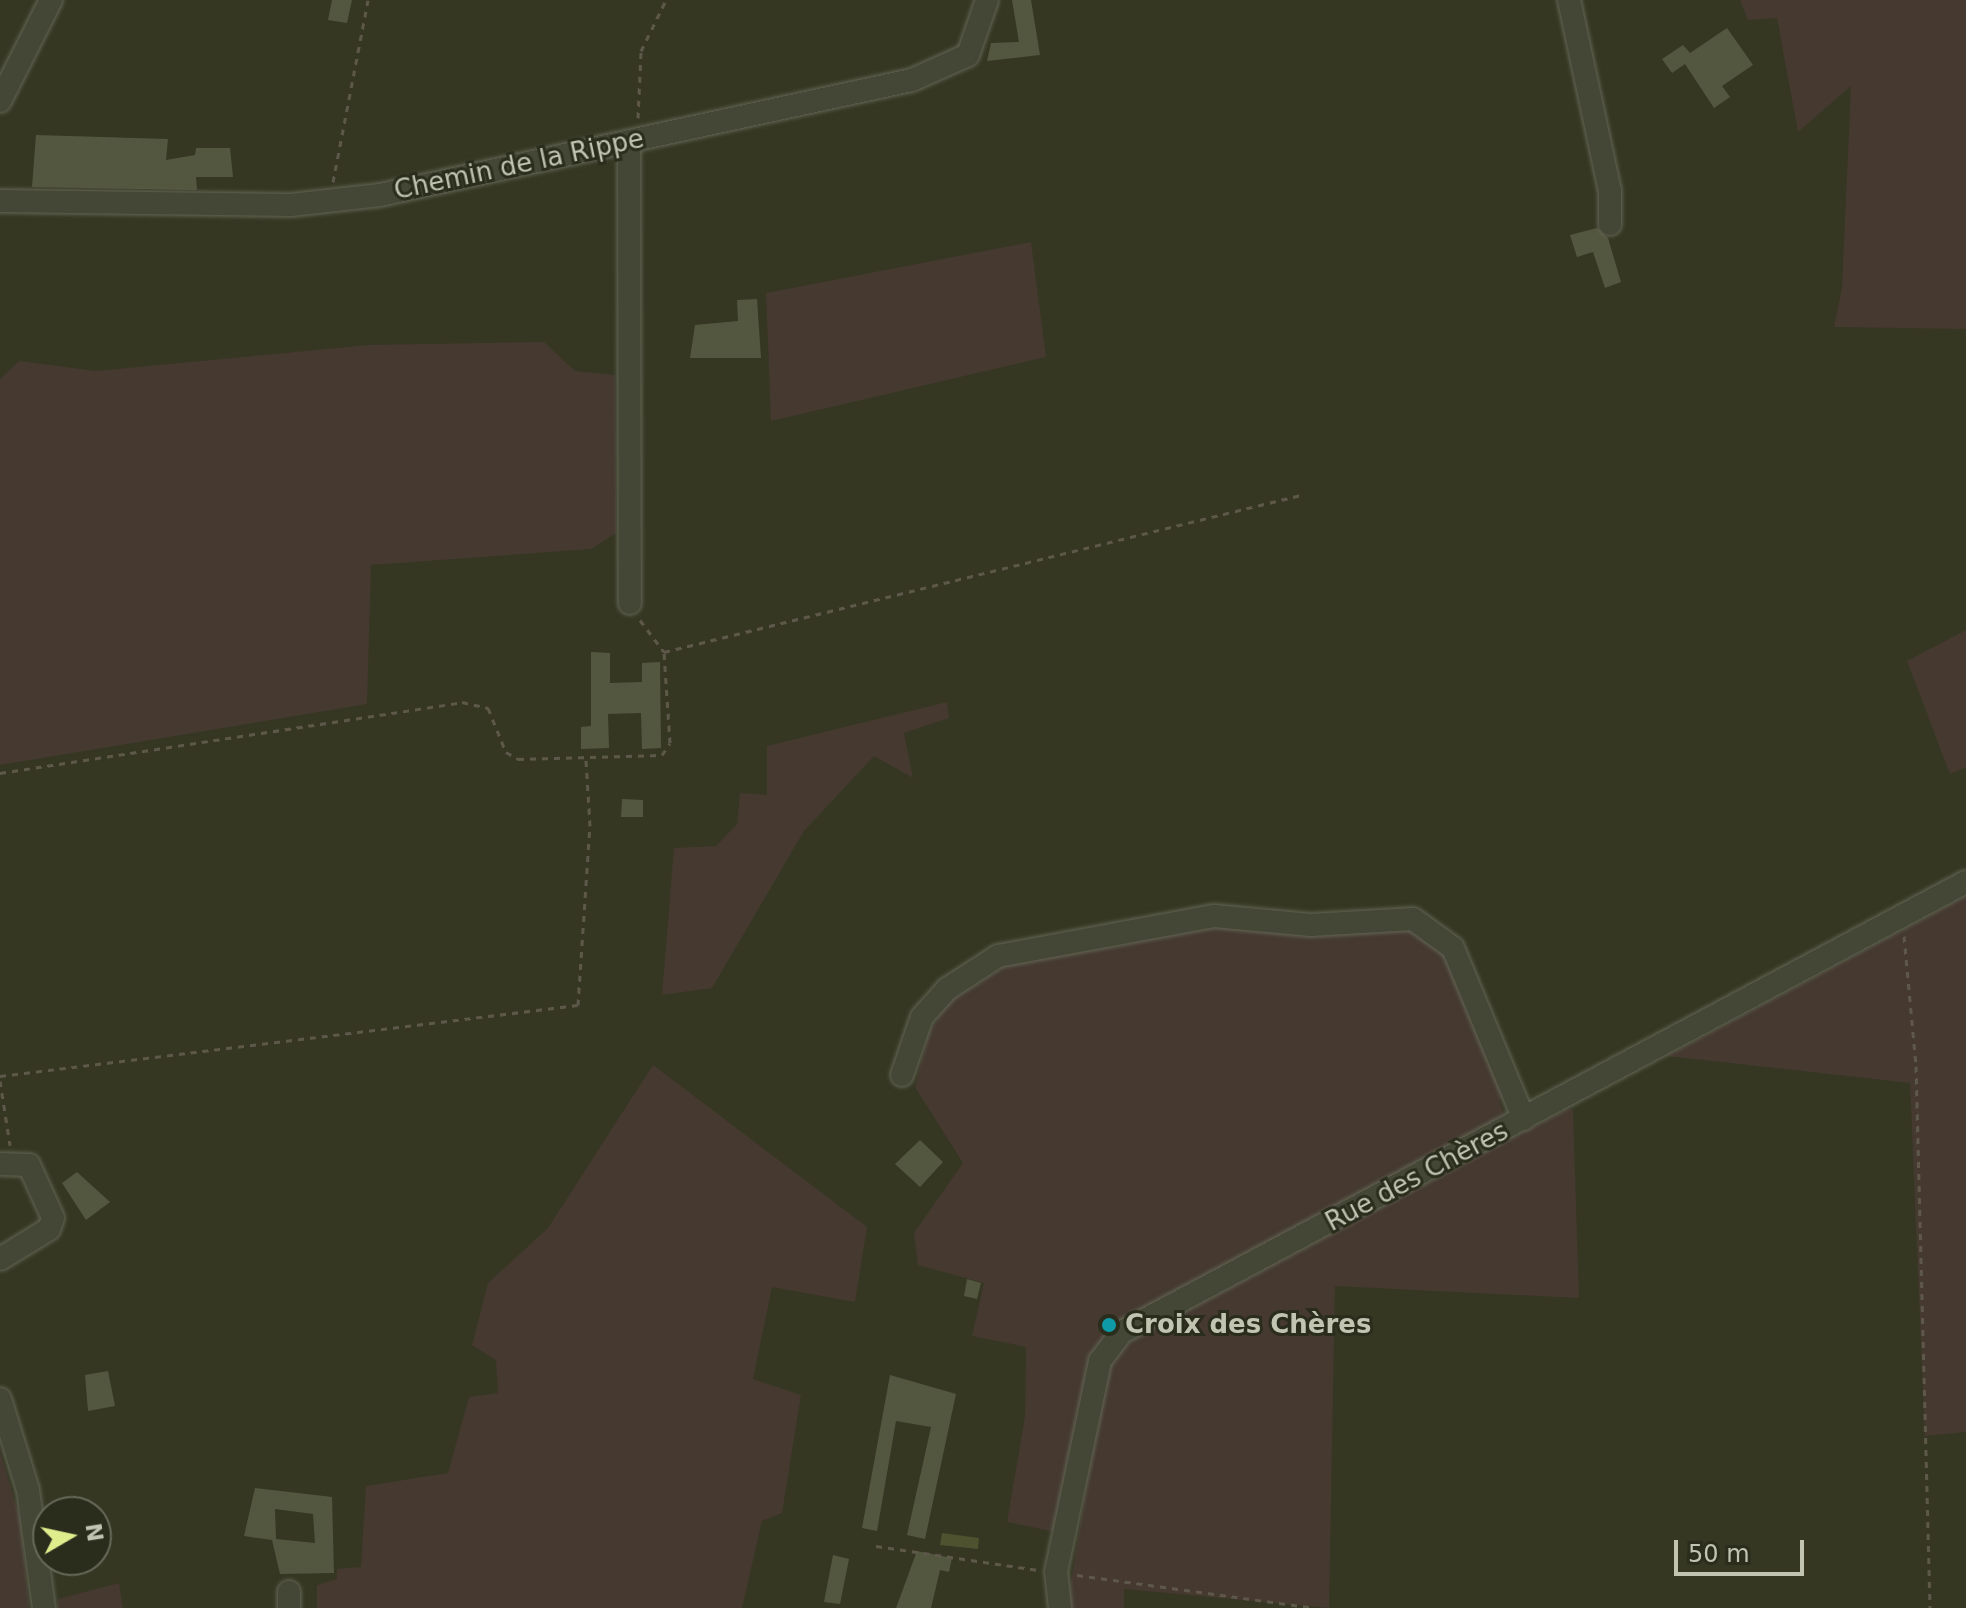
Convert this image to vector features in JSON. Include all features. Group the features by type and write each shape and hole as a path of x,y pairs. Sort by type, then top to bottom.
{"street":[{"path":"0,101 51,0"},
{"name":"Chemin de la Rippe","path":"0,201 322,202 635,140 941,70 968,55 987,0"},
{"path":"1569,0 1610,191 1610,224"},
{"path":"630,603 635,140"},
{"name":"Rue des Chères","path":"1060,1608 1056,1572 1107,1346 1966,882"},
{"path":"902,1075 922,1017 947,989 998,956 1214,916 1322,925 1413,919 1453,948 1524,1119"},
{"path":"0,1259 52,1226 29,1165 6,1162"},
{"path":"0,1399 35,1521 44,1608"}],"path":[{"path":"322,202 332,189 368,0"},
{"path":"635,140 641,51 666,0"},
{"path":"664,652 1301,495"},
{"path":"0,773 462,702 488,708 506,752 518,759 586,760 669,751 664,652 630,603"},
{"path":"6,1162 0,1079 578,1005 590,826 586,760"},
{"path":"1901,916 1916,1066 1930,1608"},
{"path":"876,1546 1314,1608"}],"shaded area":[{"path":"1740,0 1966,0 1966,329 1834,327 1842,287 1851,86 1798,132 1777,18 1748,20"},
{"path":"1031,242 1046,357 771,421 766,293"},
{"path":"544,342 575,371 615,375 616,533 591,549 371,565 367,704 0,765 0,379 19,361 96,371 368,345"},
{"path":"1966,630 1966,767 1950,774 1907,661"},
{"path":"947,702 949,718 904,733 913,778 874,756 804,831 712,988 662,995 674,848 716,846 737,824 740,793 767,795 767,746"},
{"path":"1966,896 1966,1432 1925,1436 1910,1083 1667,1056"},
{"path":"1201,923 1394,924 1437,940 1507,1095 1499,1100 1506,1121 1116,1325 1095,1352 1060,1533 1007,1522 1025,1416 1026,1347 972,1336 984,1283 918,1265 914,1233 963,1163 915,1087 929,1032 948,1002 1014,961 1128,944"},
{"path":"653,1065 867,1227 855,1302 772,1287 753,1379 801,1395 782,1513 762,1521 742,1608 317,1608 317,1585 337,1579 337,1569 361,1567 366,1486 448,1473 469,1397 498,1393 496,1360 472,1345 488,1283 548,1228"},
{"path":"1567,1109 1573,1110 1579,1298 1335,1286 1329,1608 1124,1589 1124,1608 1067,1608 1106,1362 1137,1337"},
{"path":"0,1452 21,1522 29,1608 0,1608"},
{"path":"942,1533 979,1538 978,1549 940,1545"},
{"path":"119,1583 123,1608 57,1608 58,1599"}],"building":[{"path":"332,0 352,0 347,23 328,20"},
{"path":"1012,0 1031,0 1040,55 987,61 991,43 1019,42"},
{"path":"1727,28 1753,65 1722,86 1730,97 1714,108 1685,64 1672,73 1662,59 1683,45 1690,53"},
{"path":"36,135 168,139 166,160 195,155 196,148 230,148 233,177 196,177 197,190 32,187"},
{"path":"1597,228 1608,238 1621,282 1605,288 1593,252 1577,257 1570,235"},
{"path":"757,299 761,358 690,358 695,325 738,321 737,300"},
{"path":"591,652 610,653 610,683 642,682 642,663 660,662 661,748 642,749 641,713 608,714 609,748 581,749 581,727 591,726"},
{"path":"622,799 643,800 643,817 621,817"},
{"path":"920,1140 943,1162 920,1187 895,1164"},
{"path":"77,1172 110,1202 86,1220 62,1183"},
{"path":"967,1279 981,1283 977,1299 964,1296"},
{"path":"108,1371 115,1406 88,1411 85,1375"},
{"path":"890,1375 956,1394 925,1539 907,1535 931,1427 896,1421 877,1531 862,1528"},
{"path":"255,1488 332,1497 334,1573 280,1574 272,1540 244,1536","holes":["275,1509 313,1514 315,1543 276,1539"]},
{"path":"917,1551 952,1558 949,1572 940,1570 931,1608 896,1608"},
{"path":"833,1555 849,1559 840,1604 824,1602"}],"place":[{"name":"Croix des Chères","path":"1109,1325"}]}
